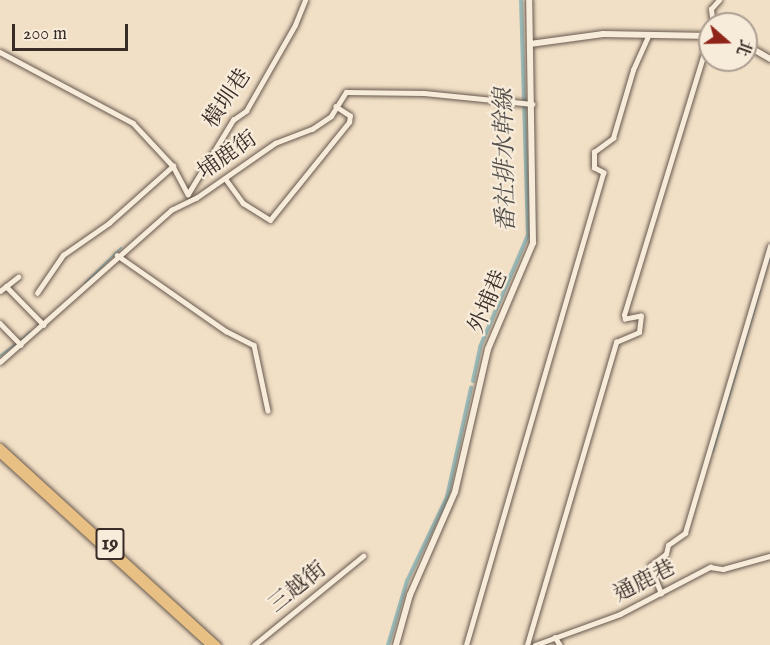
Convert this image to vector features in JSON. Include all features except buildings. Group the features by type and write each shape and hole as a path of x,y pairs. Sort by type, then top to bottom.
{"main road":[{"name":"19","path":"0,447 217,645"},
{"name":"19","path":"0,454 127,563 210,645"}],"street":[{"name":"橫圳巷","path":"0,52 132,123 173,166 188,194 232,120 246,111 295,25 305,0"},
{"name":"外埔巷","path":"396,645 422,566 455,492 488,350 534,243 533,104 529,0"},
{"path":"711,12 711,9 719,0"},
{"path":"530,44 603,34 648,37 698,35"},
{"path":"466,645 604,173 594,168 594,152 613,138 633,70 648,37"},
{"path":"527,645 616,342 639,332 641,316 625,319 624,315 699,72"},
{"name":"埔鹿街","path":"0,362 44,325 117,255 171,210 225,178 275,143 312,129 331,116 346,92 354,90 533,104"},
{"path":"225,178 243,203 270,220 349,122 350,116 336,107"},
{"path":"37,293 63,255 109,223 173,166"},
{"path":"661,594 650,566 666,554 668,545 685,533 770,246"},
{"path":"117,255 226,331 254,345 268,411"},
{"path":"0,291 18,277"},
{"path":"6,286 44,325"},
{"path":"0,322 21,345"},
{"name":"三越街","path":"254,645 363,556"},
{"name":"通鹿巷","path":"535,645 620,615 710,567 723,569 770,556"},
{"path":"555,637 560,645"}],"waterway":[{"name":"番社排水幹線","path":"473,381 480,347 528,235 521,0"},
{"path":"85,283 121,248"},
{"path":"761,285 770,258"},
{"path":"713,452 760,291"},
{"path":"20,341 30,332"},
{"path":"0,356 16,344"},
{"name":"番社排水幹線","path":"388,645 407,581 447,497 471,388"}]}
